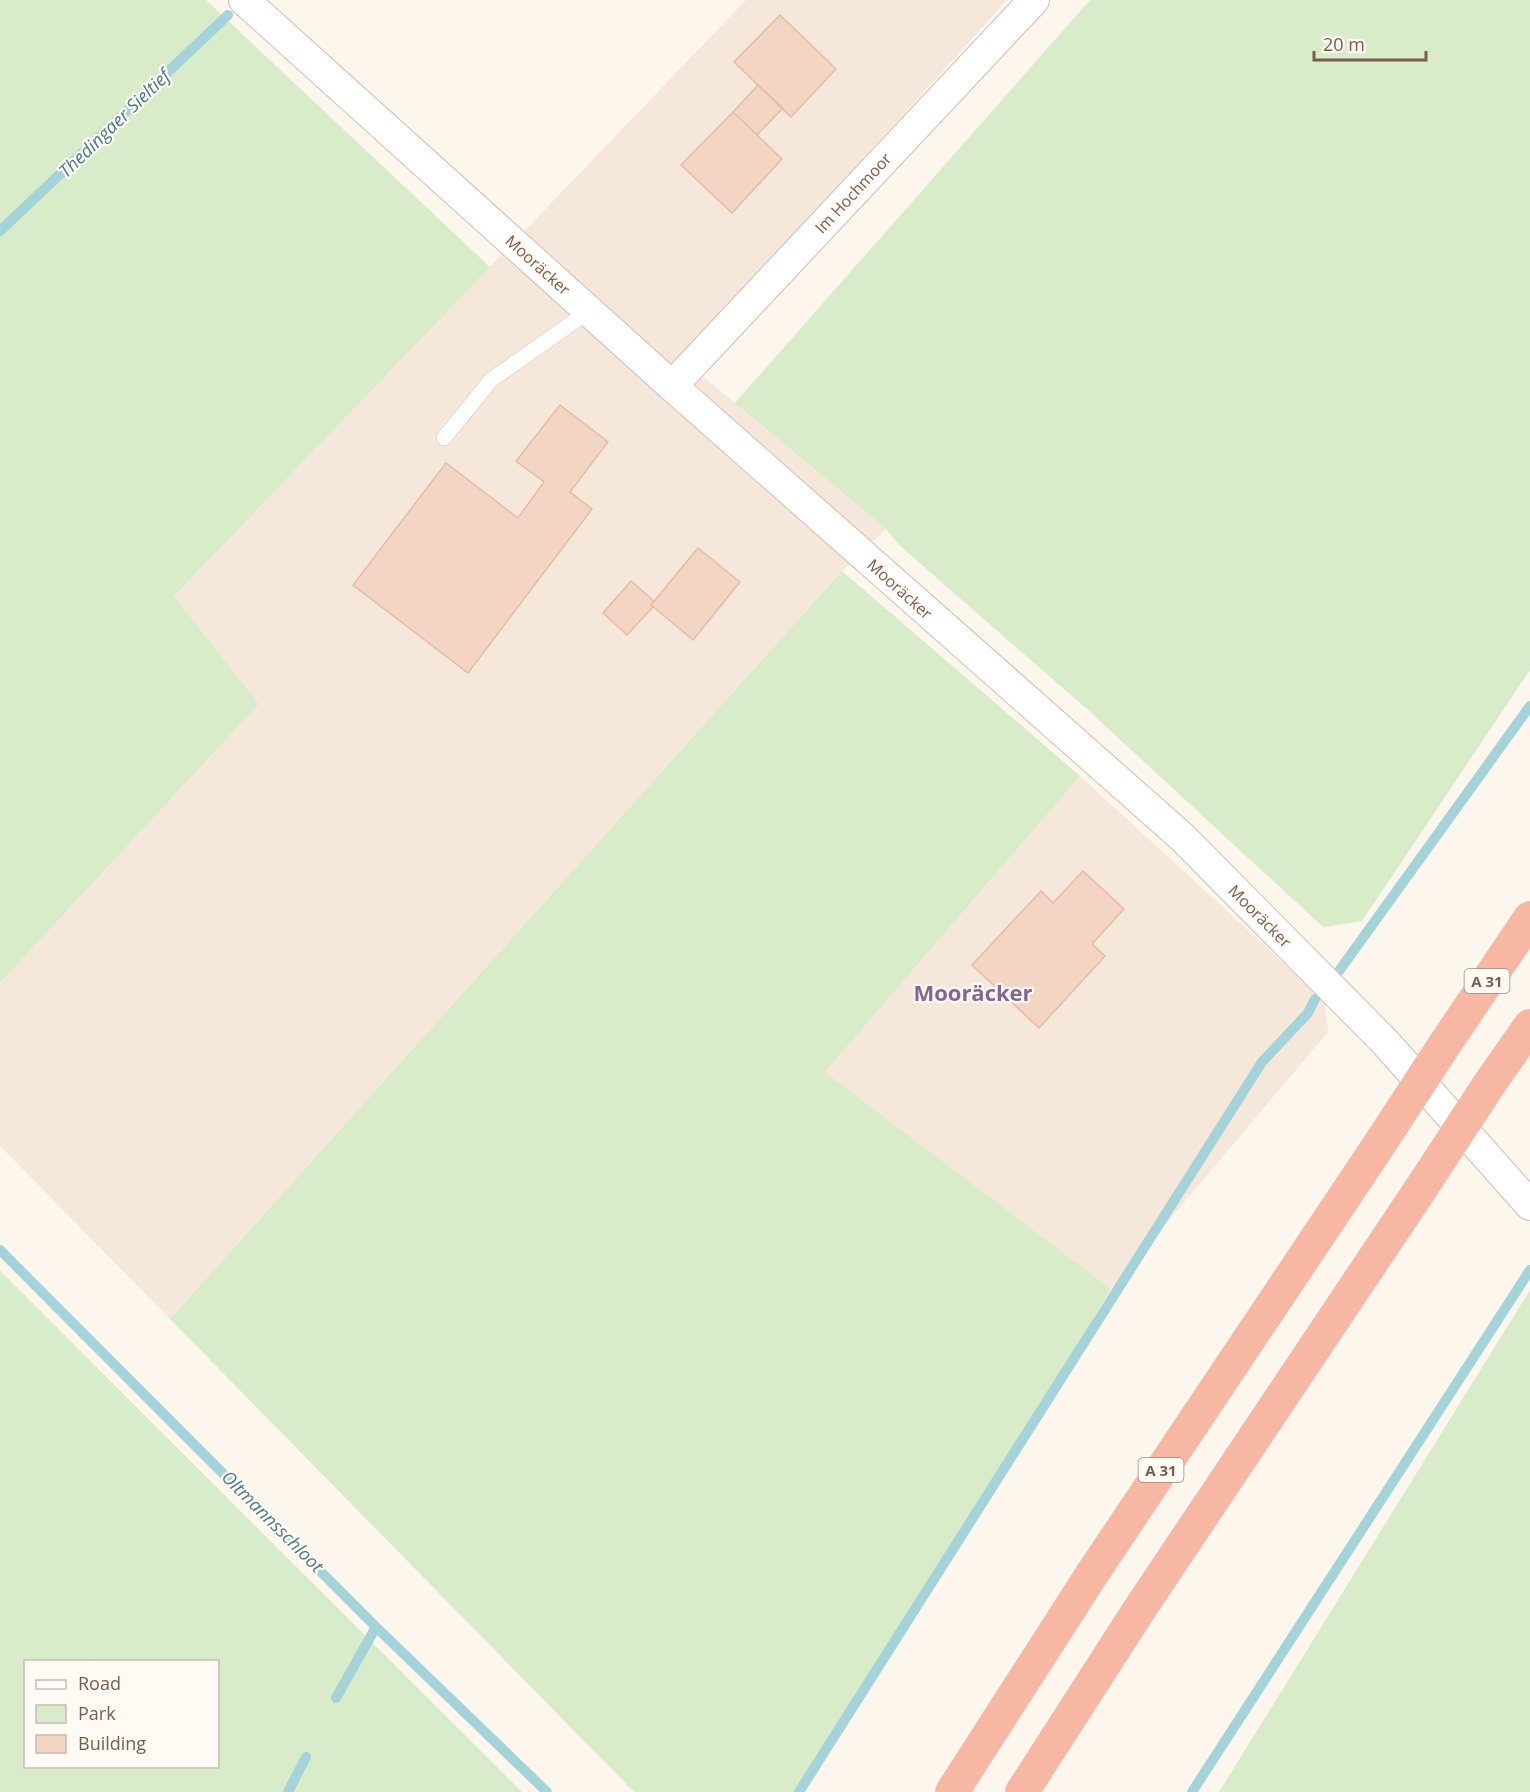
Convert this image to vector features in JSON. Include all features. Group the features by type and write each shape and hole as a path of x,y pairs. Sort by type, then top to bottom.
{"highway":[{"name":"A 31","path":"951,1792 1092,1574 1530,918"},
{"path":"1022,1792 1139,1610 1530,1026"}],"street":[{"name":"Mooräcker","path":"244,0 672,386 1182,837 1385,1042 1530,1205"},
{"name":"Im Hochmoor","path":"672,386 1034,0"}],"lane":[{"path":"444,438 491,380 589,310"}],"shaded area":[{"path":"746,0 1007,0 682,359 886,529 842,571 170,1319 0,1146 0,983 259,704 174,596"},
{"path":"1080,776 1325,1001 1328,1032 1111,1289 825,1072"}],"green space":[{"path":"0,0 206,0 490,267 174,596 259,704 0,983"},
{"path":"1090,0 1530,0 1530,670 1362,921 1323,927 1088,710 899,545 886,529 735,403"},
{"path":"842,571 1080,776 825,1072 1111,1289 804,1792 634,1792 170,1319"},
{"path":"0,1271 522,1792 0,1792"},
{"path":"1530,1290 1530,1792 1219,1792"}],"building":[{"path":"780,15 836,69 791,117 734,62"},
{"path":"758,85 783,108 757,135 733,112"},
{"path":"733,112 782,159 732,213 681,165"},
{"path":"560,405 608,442 570,492 592,509 468,673 353,585 446,463 518,518 544,482 516,461"},
{"path":"698,548 740,582 693,640 651,605"},
{"path":"631,581 654,601 651,605 653,607 627,635 603,613"},
{"path":"1083,871 1124,909 1092,944 1105,956 1039,1028 972,965 1041,891 1053,903"}],"waterway":[{"name":"Thedingaer Sieltief","path":"0,231 228,15"},
{"path":"1339,971 1530,706"},
{"path":"799,1792 1262,1062 1308,1013 1315,999"},
{"name":"Oltmannsschloot","path":"0,1250 376,1627 547,1792"},
{"path":"1192,1792 1530,1270"},
{"path":"336,1698 376,1627"},
{"path":"288,1792 306,1757"}],"district":[{"name":"Mooräcker","path":"973,992"}]}
